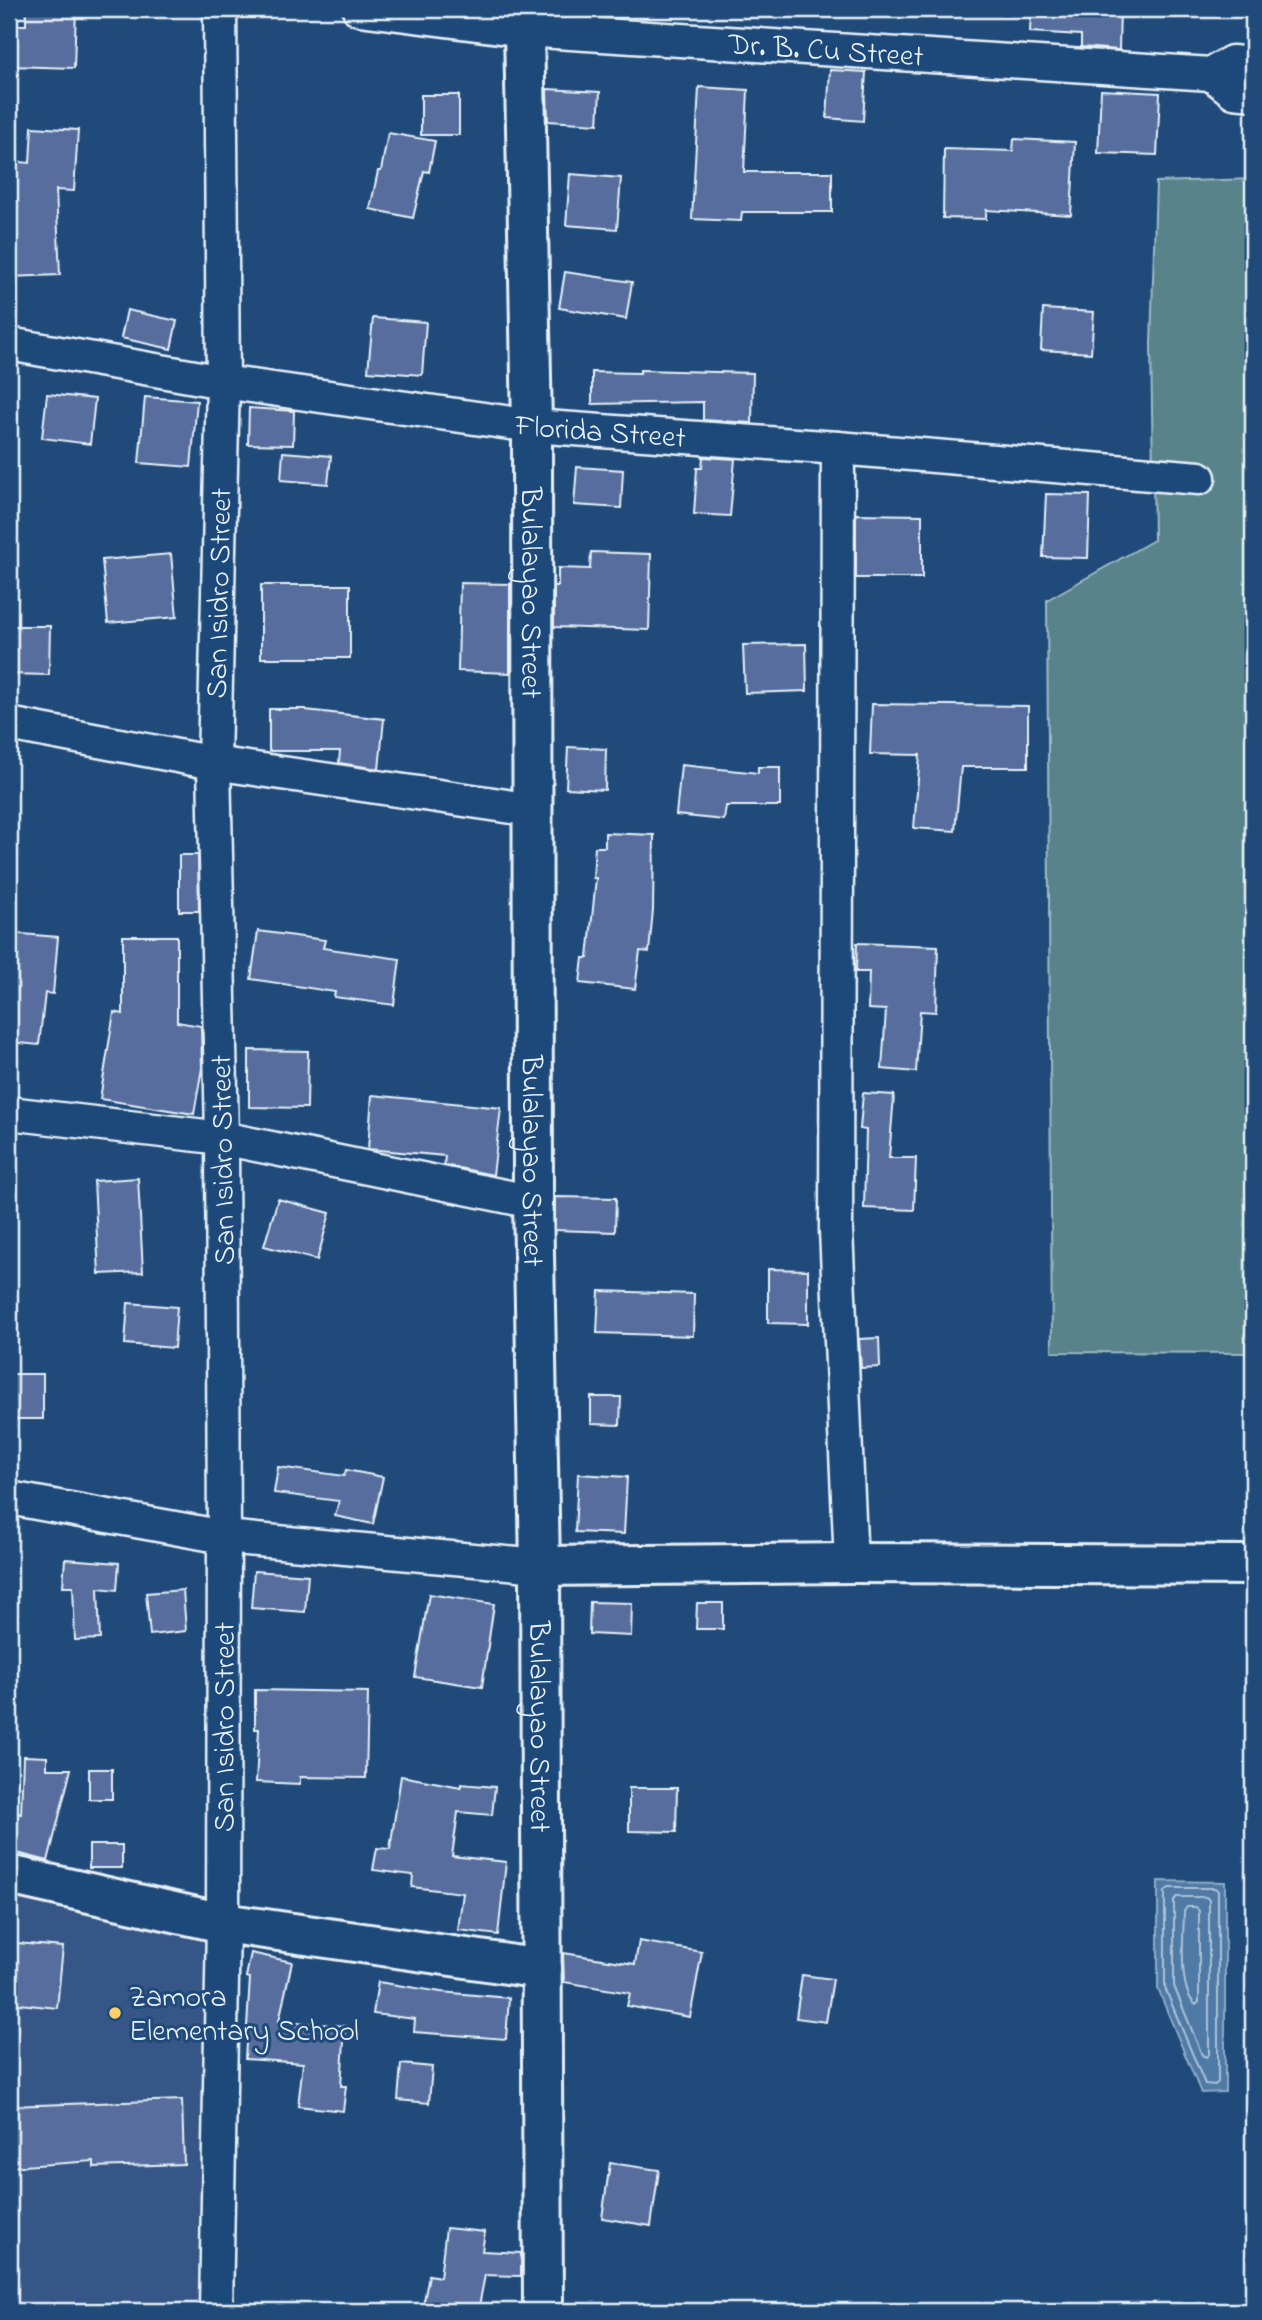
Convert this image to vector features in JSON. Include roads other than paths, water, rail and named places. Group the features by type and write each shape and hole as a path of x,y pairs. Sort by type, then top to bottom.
{"street":[{"name":"San Isidro Street","path":"216,2311 223,1923 224,1538 222,1138 214,763 223,382 220,9"},
{"name":"Dr. B. Cu Street","path":"359,9 1211,74 1234,92 1253,93"},
{"name":"Bulalayao Street","path":"525,20 532,426 533,1202 540,1566 543,2311"},
{"name":"Dr. B. Cu Street","path":"1211,74 1232,62 1253,64"},
{"name":"Florida Street","path":"9,344 223,382 532,426 1199,478"},
{"path":"838,448 836,1230 851,1563"},
{"path":"9,724 214,763 533,810"},
{"path":"9,1113 222,1138 533,1202"},
{"path":"9,1498 224,1538 540,1566 851,1563 1253,1565"},
{"path":"9,1875 223,1923 542,1969"}],"water":[{"path":"1158,1881 1225,1882 1225,2092 1201,2093 1158,1989"}],"place":[{"name":"Zamora Elementary School","path":"115,2013"}]}
